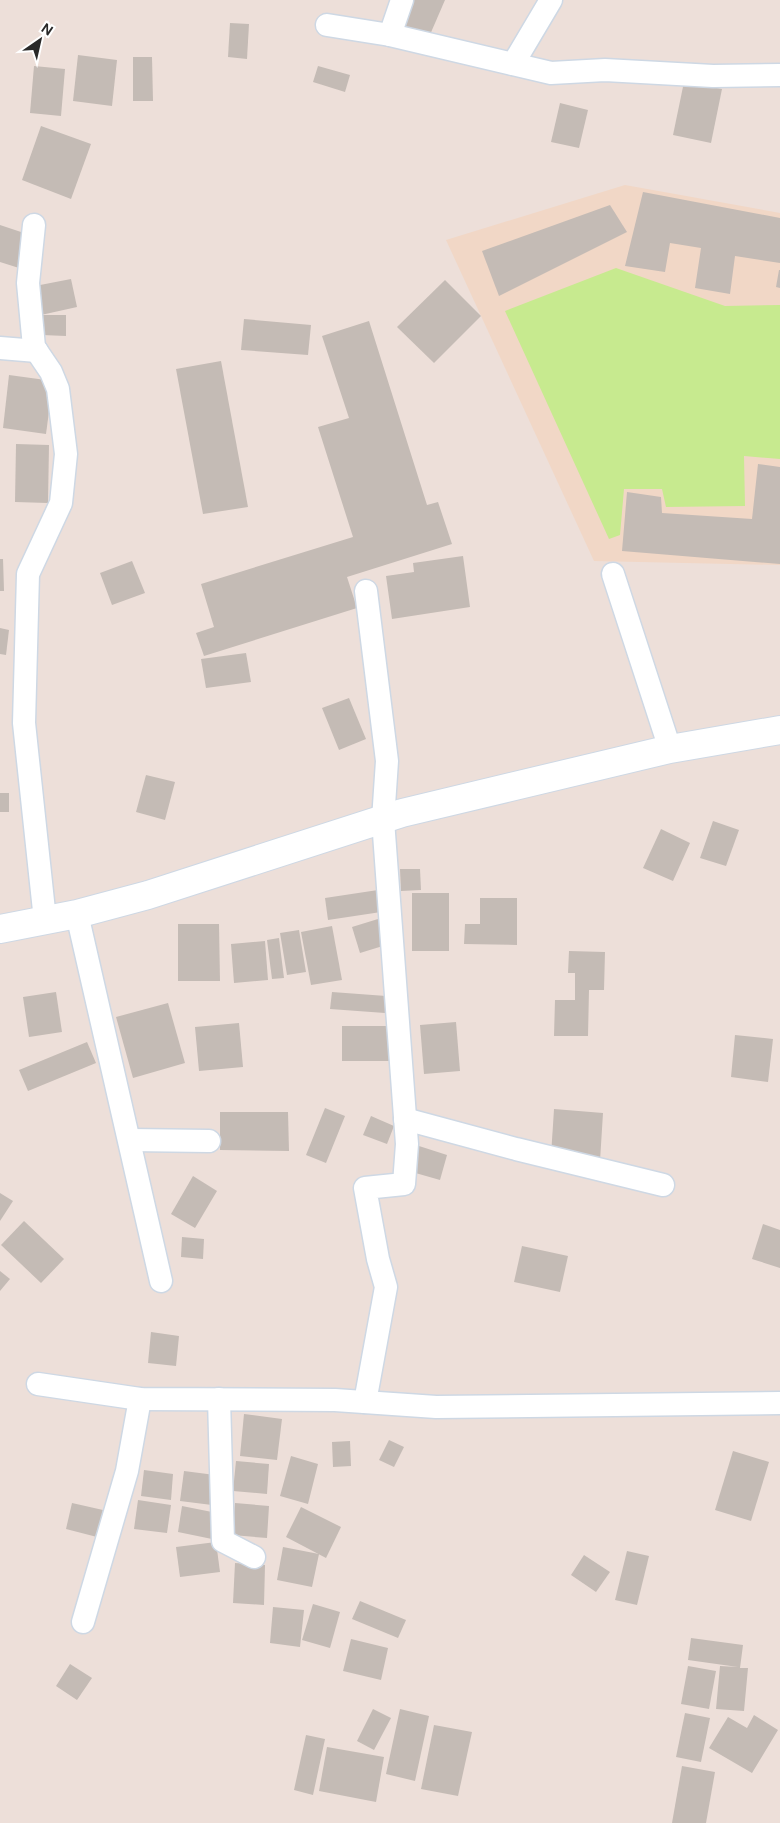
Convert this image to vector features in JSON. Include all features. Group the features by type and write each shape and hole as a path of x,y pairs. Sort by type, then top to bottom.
{"main road":[{"path":"0,929 77,914 148,895 402,813 670,749 780,730"}],"street":[{"path":"390,35 402,0"},
{"path":"513,64 551,0"},
{"path":"327,25 390,35 551,73 605,70 713,76 780,75"},
{"path":"34,225 28,283 34,347 51,372 58,388 66,454 61,503 28,574 27,591 24,723 46,920"},
{"path":"0,348 36,351"},
{"path":"612,574 670,749"},
{"path":"365,1402 386,1286 378,1259 365,1188 404,1184 407,1144 383,820 387,761 366,591"},
{"path":"77,914 162,1281"},
{"path":"405,1119 516,1149 663,1185"},
{"path":"130,1140 209,1141"},
{"path":"38,1384 140,1398 335,1400 436,1407 700,1403 780,1404"},
{"path":"84,1622 127,1471 140,1398"},
{"path":"219,1399 223,1541 254,1557"}],"shaded area":[{"path":"625,185 780,213 780,565 594,561 446,240"}],"green space":[{"path":"616,268 725,306 780,305 780,459 744,456 745,506 666,507 662,489 624,489 620,535 609,539 505,311"}],"building":[{"path":"414,0 445,0 429,37 403,26"},
{"path":"230,23 249,24 247,59 228,57"},
{"path":"78,55 117,60 112,106 73,101"},
{"path":"133,57 152,57 153,101 133,101"},
{"path":"34,66 65,69 61,116 30,113"},
{"path":"318,66 350,75 345,92 313,82"},
{"path":"684,82 722,89 711,143 673,135"},
{"path":"560,103 588,110 579,148 551,142"},
{"path":"41,126 91,144 71,199 22,180"},
{"path":"643,192 780,218 780,263 735,256 730,294 695,288 701,248 670,243 665,272 625,266"},
{"path":"610,205 627,232 499,296 482,251"},
{"path":"0,225 30,235 19,268 0,262"},
{"path":"780,270 780,288 776,287"},
{"path":"71,279 77,307 41,315 35,286"},
{"path":"445,280 481,316 434,363 397,327"},
{"path":"42,315 66,315 66,336 42,335"},
{"path":"244,319 311,325 308,355 241,350"},
{"path":"369,321 427,505 438,502 452,544 347,577 357,608 204,656 196,633 214,627 201,584 353,537 318,427 349,418 322,336"},
{"path":"221,361 248,507 203,514 176,369"},
{"path":"9,375 53,381 46,434 3,428"},
{"path":"16,444 49,445 48,503 15,502"},
{"path":"758,464 780,467 780,564 622,551 627,492 661,497 662,513 752,519"},
{"path":"463,556 470,607 392,619 386,576 414,572 413,563"},
{"path":"0,559 3,559 4,591 0,591"},
{"path":"132,561 145,593 112,605 100,573"},
{"path":"0,628 9,630 6,655 0,654"},
{"path":"246,653 251,682 206,688 201,659"},
{"path":"349,698 366,739 339,750 322,708"},
{"path":"146,775 175,782 165,820 136,812"},
{"path":"0,793 9,793 9,812 0,812"},
{"path":"713,821 739,830 726,866 700,858"},
{"path":"661,829 690,843 673,881 643,868"},
{"path":"400,869 420,869 421,890 401,891"},
{"path":"378,890 381,912 328,920 325,898"},
{"path":"412,893 449,893 449,951 412,951"},
{"path":"480,898 517,898 517,945 464,944 465,924 480,924"},
{"path":"378,919 386,945 360,953 352,927"},
{"path":"178,924 219,924 220,981 178,981"},
{"path":"332,926 342,980 311,985 301,932"},
{"path":"299,930 306,972 287,975 280,933"},
{"path":"279,938 284,978 272,979 267,940"},
{"path":"265,941 268,980 234,983 231,944"},
{"path":"569,951 605,952 604,990 589,990 588,1036 554,1036 555,1000 575,1000 575,973 568,973"},
{"path":"56,992 62,1032 29,1037 23,997"},
{"path":"332,992 386,996 385,1013 330,1009"},
{"path":"168,1003 185,1063 133,1078 116,1017"},
{"path":"456,1022 460,1071 424,1074 420,1025"},
{"path":"239,1023 243,1067 199,1071 195,1027"},
{"path":"342,1026 391,1026 391,1061 342,1061"},
{"path":"735,1035 773,1039 768,1082 731,1077"},
{"path":"87,1042 96,1063 28,1091 19,1070"},
{"path":"325,1108 345,1116 326,1163 306,1155"},
{"path":"554,1109 603,1113 600,1161 551,1156"},
{"path":"220,1112 288,1112 289,1151 220,1150"},
{"path":"371,1116 394,1126 387,1144 363,1135"},
{"path":"419,1146 447,1155 440,1180 412,1172"},
{"path":"193,1176 217,1191 195,1228 171,1214"},
{"path":"0,1193 13,1201 0,1221"},
{"path":"24,1221 64,1259 41,1283 1,1245"},
{"path":"763,1224 780,1230 780,1268 752,1259"},
{"path":"182,1237 204,1239 203,1259 181,1257"},
{"path":"522,1246 568,1256 560,1292 514,1282"},
{"path":"0,1271 10,1279 0,1291"},
{"path":"151,1332 179,1336 176,1366 148,1363"},
{"path":"244,1414 282,1419 277,1460 240,1456"},
{"path":"389,1440 404,1447 394,1467 379,1460"},
{"path":"350,1441 351,1466 333,1467 332,1442"},
{"path":"733,1451 769,1462 751,1521 715,1510"},
{"path":"291,1456 318,1464 308,1504 280,1496"},
{"path":"236,1461 269,1464 267,1494 233,1491"},
{"path":"144,1470 173,1474 171,1500 141,1496"},
{"path":"184,1471 215,1475 212,1505 180,1501"},
{"path":"138,1500 171,1505 167,1533 134,1529"},
{"path":"72,1503 103,1510 97,1537 66,1529"},
{"path":"235,1503 269,1506 267,1538 232,1535"},
{"path":"182,1506 217,1513 212,1539 178,1532"},
{"path":"301,1507 341,1527 326,1558 286,1537"},
{"path":"216,1542 220,1572 180,1577 176,1547"},
{"path":"283,1547 319,1554 312,1587 277,1580"},
{"path":"627,1551 649,1556 637,1605 615,1600"},
{"path":"584,1555 610,1572 596,1592 571,1575"},
{"path":"235,1563 265,1565 264,1605 233,1603"},
{"path":"360,1601 406,1620 398,1638 352,1619"},
{"path":"313,1604 340,1612 330,1648 302,1640"},
{"path":"273,1607 304,1610 300,1647 270,1643"},
{"path":"691,1638 743,1645 740,1668 748,1668 744,1711 716,1709 720,1666 738,1667 688,1660"},
{"path":"351,1639 388,1648 381,1680 343,1671"},
{"path":"70,1664 92,1678 77,1700 56,1686"},
{"path":"688,1666 716,1671 709,1709 681,1704"},
{"path":"373,1709 391,1718 374,1750 357,1741"},
{"path":"400,1709 429,1716 415,1781 386,1774"},
{"path":"685,1713 710,1718 701,1762 676,1757"},
{"path":"754,1715 778,1730 752,1773 709,1748 728,1717 747,1728"},
{"path":"434,1725 472,1732 458,1796 421,1789"},
{"path":"306,1735 325,1739 313,1795 294,1790"},
{"path":"327,1747 384,1757 376,1802 319,1791"},
{"path":"682,1766 715,1772 706,1823 672,1823"}]}
